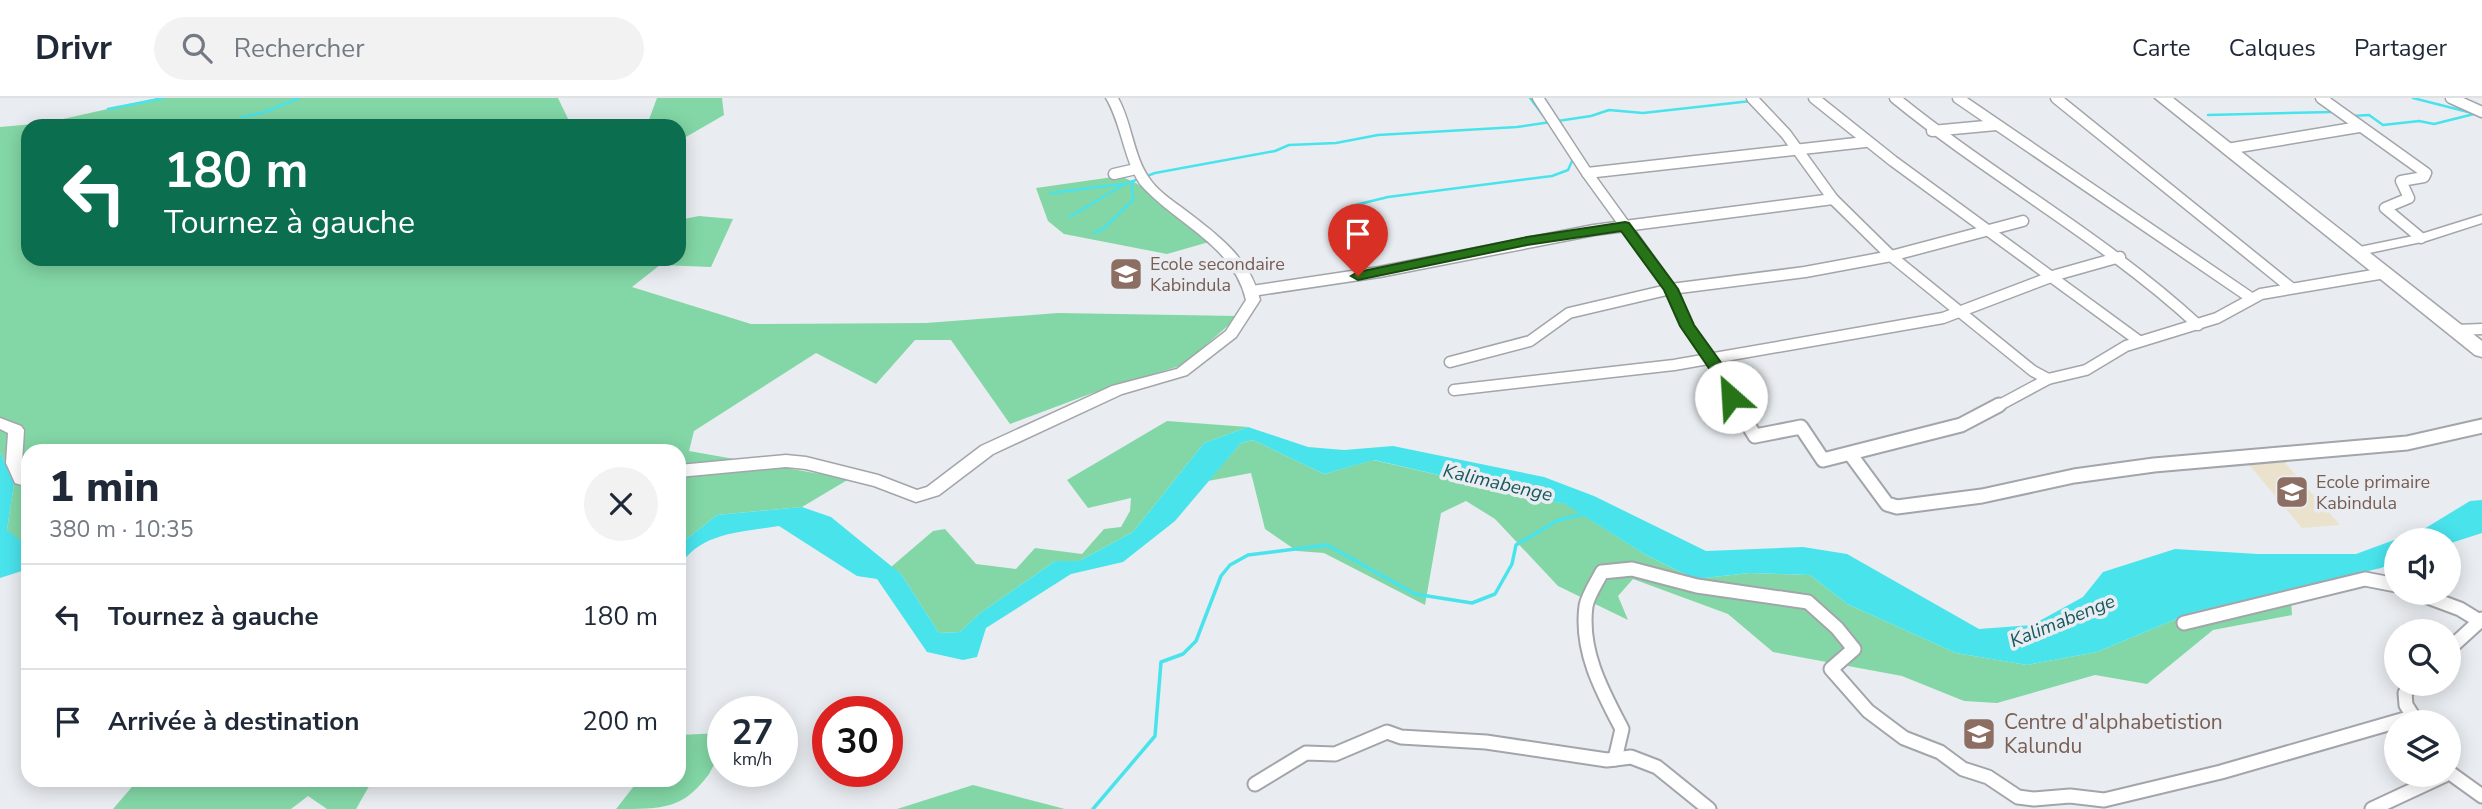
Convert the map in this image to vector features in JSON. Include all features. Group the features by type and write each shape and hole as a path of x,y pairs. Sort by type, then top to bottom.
{"highway":[{"path":"2163,98 2482,351"}],"street":[{"path":"686,470 786,461 806,463 878,481 916,496 933,491 987,450 1117,390 1182,372 1231,334 1249,310 1251,282 1205,229 1152,190 1136,169 1124,125 1112,98"},
{"path":"1538,98 1587,173 1671,289 1687,326 1712,359 1755,436 1801,427 1823,460 1961,425 2048,379 2086,370 2139,341 2198,325 2244,305 2251,298 2290,287 2385,273"},
{"path":"1752,98 1786,134 1833,199 1891,256 2034,371 2048,379"},
{"path":"1814,98 1865,142 2056,275 2139,341"},
{"path":"1895,98 1918,115 1932,131 2120,257 2157,286 2198,325"},
{"path":"1958,98 2251,298"},
{"path":"2056,98 2290,287"},
{"path":"2321,98 2426,173 2424,177 2401,181 2409,198 2385,208 2421,238"},
{"path":"2451,98 2482,112"},
{"path":"1932,131 1996,125"},
{"path":"2227,149 2360,127"},
{"path":"1587,173 1865,142"},
{"path":"1114,174 1136,169"},
{"path":"1252,291 1354,277 1527,241 1833,199"},
{"path":"2355,252 2421,238 2482,219"},
{"path":"1450,362 1533,339 1544,334 1560,316 1671,289 1805,272 1891,256 2023,221"},
{"path":"1454,390 1712,359 1960,313 2056,275 2120,257"},
{"path":"2456,330 2482,329"},
{"path":"0,423 16,430 14,463 21,479"},
{"path":"1851,455 1887,504 1897,507 1982,496 2063,478 2154,465 2407,443 2441,433 2482,426"},
{"path":"1615,759 1622,729 1593,673 1586,631 1586,604 1602,572 1632,569 1697,586 1808,603 1838,628 1854,649 1831,670 1868,711 1904,738 1940,752 1963,769 1989,777 2018,797 2070,796 2104,800 2126,796 2384,728"},
{"path":"2184,623 2365,579 2384,582"},
{"path":"2449,605 2480,620 2461,638"},
{"path":"1255,785 1306,753 1335,754 1387,732 1401,737 1486,742 1615,759 1631,757 1657,766 1709,809"},
{"path":"2461,780 2482,796"},
{"path":"2372,809 2415,787"}],"shaded area":[{"name":"Ecole primaire Kabindula","path":"2280,457 2340,525 2302,528 2245,460"}],"green space":[{"path":"157,98 558,98 568,119 63,119"},
{"path":"657,98 722,98 724,115 686,137 686,119 649,119"},
{"path":"21,125 21,266 659,266 632,287 751,324 926,323 1058,313 1239,316 1183,365 1090,394 1010,424 951,340 915,340 876,384 816,353 694,431 689,451 849,479 802,507 717,515 686,539 686,444 21,444 21,543 7,530 14,484 0,452 0,127"},
{"path":"1120,176 1136,183 1216,240 1167,254 1064,234 1048,221 1036,188"},
{"path":"699,216 733,219 711,267 686,266 686,219"},
{"path":"1167,421 1248,427 1204,443 1133,532 1079,561 1055,561 979,614 960,632 939,633 901,574 891,567 933,531 945,529 976,564 1016,569 1035,548 1082,554 1104,529 1121,527 1130,511 1131,498 1088,508 1067,480"},
{"path":"1253,440 1324,474 1373,460 1566,504 1646,555 1695,579 1750,573 1810,575 1847,604 1956,653 2027,665 2097,652 2193,612 2290,588 2292,615 2213,630 2147,684 2095,675 1997,703 1964,701 1902,676 1773,652 1728,614 1633,579 1618,596 1628,620 1558,586 1495,519 1466,501 1441,513 1425,605 1324,553 1297,551 1265,529 1251,473 1208,481 1241,443"},
{"path":"707,734 707,777 700,786 671,805 616,809 633,787 686,787 686,735"},
{"path":"973,785 1065,809 897,809"},
{"path":"132,787 369,787 356,809 327,809 308,796 291,809 113,809"}],"water":[{"name":"Kalimabenge","path":"1248,427 1308,447 1344,450 1393,446 1544,477 1594,496 1706,551 1803,547 1847,554 1979,629 2032,625 2083,597 2103,572 2175,549 2258,554 2356,554 2384,544 2384,567 2193,612 2097,652 2027,665 1956,653 1847,604 1810,575 1750,573 1695,579 1646,555 1565,504 1374,460 1324,474 1253,440 1241,443 1175,521 1123,562 1071,574 986,628 977,657 963,660 927,652 877,579 857,576 779,526 736,532 709,540 686,558 686,539 717,515 802,507 831,517 901,574 939,633 960,632 979,614 1055,561 1079,561 1133,532 1204,443"},
{"path":"0,452 14,484 7,530 21,541 21,571 0,578"},
{"path":"2482,500 2482,533 2461,540 2461,528 2426,528 2470,501"}],"waterway":[{"path":"108,109 164,98"},
{"path":"242,117 262,113 299,98"},
{"path":"1530,98 1548,122"},
{"path":"2413,98 2472,113"},
{"path":"1548,122 1591,116 1609,110 1643,113 1751,101"},
{"path":"2208,115 2332,112"},
{"path":"2352,116 2369,115 2383,125 2419,121 2434,124 2474,114"},
{"path":"1069,217 1125,184 1155,173 1275,151 1289,145 1336,143 1378,135 1517,127 1548,122"},
{"path":"1548,122 1552,127"},
{"path":"1351,206 1388,197 1552,176 1568,170 1573,159"},
{"path":"1094,233 1103,229 1133,200 1132,182"},
{"path":"1051,193 1122,184"},
{"path":"1093,809 1155,736 1161,662 1183,654 1196,641 1221,576 1230,565 1248,555 1327,545 1415,594 1472,603 1495,594 1512,564 1516,545 1558,520 1583,514"}],"place":[{"name":"Ecole secondaire Kabindula","path":"1126,274"},
{"name":"Ecole primaire Kabindula","path":"2292,492"},
{"name":"Centre d'alphabetistion Kalundu","path":"1979,734"}],"route":[{"path":"1358,276 1527,241 1625,226 1671,289 1687,326 1705,347 1725,379 1731,397"}]}
